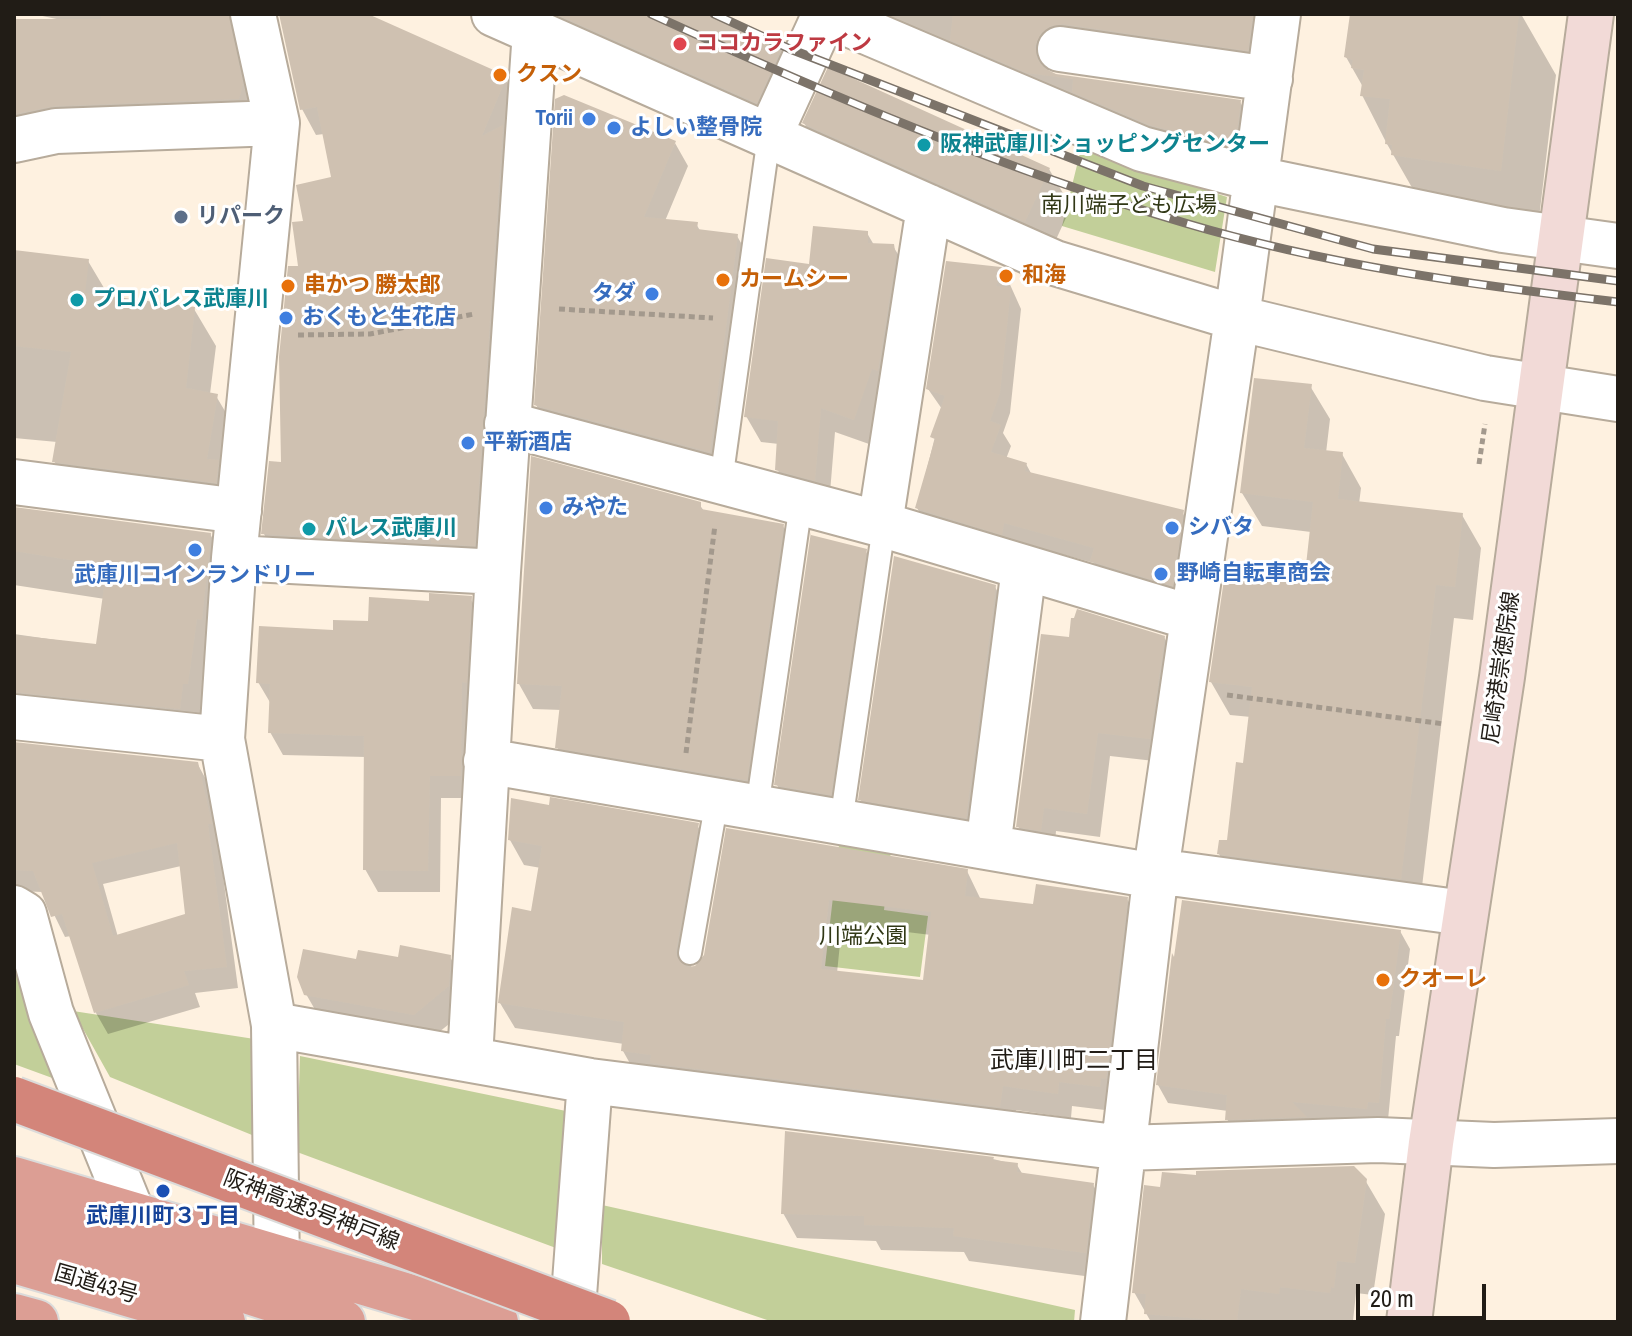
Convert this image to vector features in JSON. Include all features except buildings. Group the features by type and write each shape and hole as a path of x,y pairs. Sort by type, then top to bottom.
{"highway":[{"name":"阪神高速3号神戸線","path":"14,1099 608,1322"},
{"name":"阪神高速3号神戸線","path":"14,1106 590,1322"},
{"path":"14,1179 133,1215 258,1287 496,1322"},
{"path":"14,1217 258,1287 343,1322"},
{"name":"国道43号","path":"14,1261 258,1287"},
{"path":"14,1316 36,1322"}],"main road":[{"name":"尼崎港崇徳院線","path":"1409,1322 1464,913 1502,677 1591,14"}],"street":[{"path":"253,14 277,123 234,558 222,739 274,1025 258,1287"},
{"path":"494,14 1055,263 1237,318 1485,378 1618,399"},
{"path":"1103,1322 1156,874 1278,14"},
{"path":"769,136 836,16 1142,149 1257,179 1503,230 1618,246"},
{"path":"470,1058 507,424 535,31"},
{"path":"1052,110 1062,31 1270,79"},
{"path":"14,140 56,131 277,123"},
{"path":"882,525 929,207"},
{"path":"507,424 882,525 1193,618"},
{"path":"14,482 239,511"},
{"path":"234,558 498,572"},
{"path":"988,847 1024,568"},
{"path":"14,717 222,739"},
{"path":"486,761 1156,874 1464,913"},
{"path":"14,908 24,914 51,1013 133,1215"},
{"path":"274,1025 590,1081 1123,1148 1378,1140 1431,1143 1618,1141"},
{"path":"572,1322 590,1081"}],"lane":[{"path":"721,481 769,136"},
{"path":"690,953 718,801 801,503"},
{"path":"841,822 882,525"}],"path":[{"path":"1479,464 1485,424"},
{"path":"718,801 721,481"},
{"path":"1183,689 1444,724"}],"green space":[{"name":"南川端子ども広場","path":"1081,149 1227,197 1215,272 1062,226"},
{"name":"川端公園","path":"839,845 891,851 884,910 928,916 920,977 825,966"},
{"path":"14,923 55,1079 14,1064"},
{"path":"73,1011 261,1040 252,1135 110,1077"},
{"path":"300,1056 566,1111 556,1248 297,1152"},
{"path":"602,1205 1075,1310 1074,1322 773,1322 602,1264"}],"railway":[{"path":"651,14 914,128 1049,179 1185,223 1292,251 1400,272 1618,302"},
{"path":"714,14 790,49 1143,186 1373,249 1618,281"}],"place":[{"name":"ココカラファイン","path":"680,44"},
{"name":"クスン","path":"500,75"},
{"name":"Torii","path":"589,119"},
{"name":"よしい整骨院","path":"614,128"},
{"name":"阪神武庫川ショッピングセンター","path":"924,145"},
{"name":"リパーク","path":"181,217"},
{"name":"和海","path":"1006,276"},
{"name":"カームシー","path":"723,280"},
{"name":"串かつ 勝太郎","path":"288,286"},
{"name":"タダ","path":"652,294"},
{"name":"プロパレス武庫川","path":"77,300"},
{"name":"おくもと生花店","path":"286,318"},
{"name":"平新酒店","path":"468,443"},
{"name":"みやた","path":"546,508"},
{"name":"シバタ","path":"1172,528"},
{"name":"パレス武庫川","path":"309,529"},
{"name":"武庫川コインランドリー","path":"195,550"},
{"name":"野崎自転車商会","path":"1161,574"},
{"name":"クオーレ","path":"1383,980"},
{"name":"武庫川町３丁目","path":"163,1191"}],"district":[{"name":"武庫川町二丁目","path":"1074,1062"}]}
